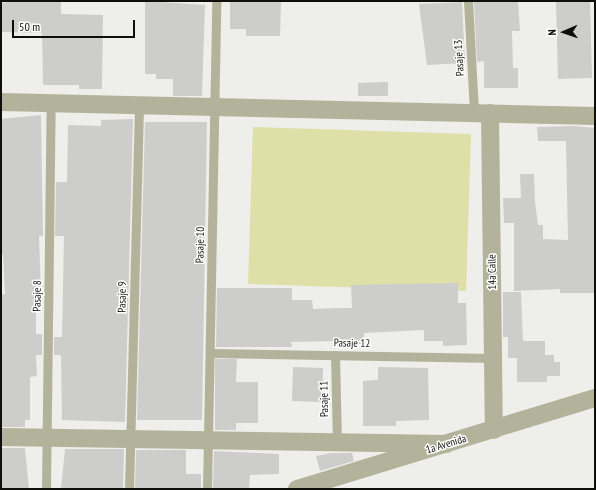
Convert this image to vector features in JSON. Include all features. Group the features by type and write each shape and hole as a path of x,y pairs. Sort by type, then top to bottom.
{"street":[{"path":"1,102 595,116"},
{"name":"14a Calle","path":"482,113 493,358 494,430"},
{"name":"1a Avenida","path":"297,489 595,398"},
{"path":"1,437 446,444"}],"lane":[{"name":"Pasaje 10","path":"207,489 216,1"},
{"name":"Pasaje 13","path":"468,1 482,113"},
{"name":"Pasaje 8","path":"46,489 51,103"},
{"name":"Pasaje 9","path":"129,489 139,105"},
{"name":"Pasaje 12","path":"210,353 493,358"},
{"name":"Pasaje 11","path":"335,355 337,442"}],"green space":[{"path":"253,127 471,134 466,291 248,284"}],"building":[{"path":"17,1 61,1 61,14 103,15 102,89 79,89 79,85 43,85 42,33 1,32 1,3"},
{"path":"145,1 205,5 202,96 173,96 173,79 156,79 156,74 145,74"},
{"path":"230,1 281,2 280,36 246,36 246,29 230,29"},
{"path":"518,1 520,31 512,31 513,68 518,68 518,88 484,88 484,61 477,62 474,2"},
{"path":"556,1 590,1 592,78 558,79"},
{"path":"462,2 465,63 427,65 419,4"},
{"path":"388,82 388,96 358,96 358,83"},
{"path":"41,115 43,236 39,236 41,293 36,293 36,334 42,334 42,355 36,355 37,376 30,377 30,420 25,420 25,427 1,427 1,295 5,294 3,254 1,254 1,119"},
{"path":"133,119 125,422 62,420 61,355 54,355 54,337 62,337 64,236 55,236 56,182 67,182 68,125 101,126 101,120"},
{"path":"145,122 207,122 202,420 137,420"},
{"path":"574,126 595,128 595,293 560,293 560,289 514,291 514,223 504,223 503,198 521,198 520,174 534,174 538,225 543,225 543,239 568,240 566,141 538,141 537,127"},
{"path":"458,283 458,303 466,303 467,345 443,346 443,341 424,341 424,330 364,333 364,344 339,344 339,341 291,342 292,347 216,347 217,288 292,288 292,300 312,300 313,309 352,308 351,285"},
{"path":"503,292 521,292 523,341 545,341 545,355 554,355 554,362 560,362 560,376 547,376 547,382 517,382 517,358 508,358 508,337 503,337"},
{"path":"215,359 237,359 236,382 258,382 258,423 236,423 236,430 215,430"},
{"path":"293,367 323,368 322,402 292,401"},
{"path":"378,367 428,368 429,420 396,421 396,426 363,426 363,381 378,380"},
{"path":"1,448 25,448 29,489 1,489"},
{"path":"65,449 124,449 123,489 61,489"},
{"path":"136,450 186,450 186,474 201,474 201,489 135,489"},
{"path":"214,451 279,454 279,474 250,475 249,489 213,489"},
{"path":"331,453 352,453 354,461 320,471 316,456"}]}
